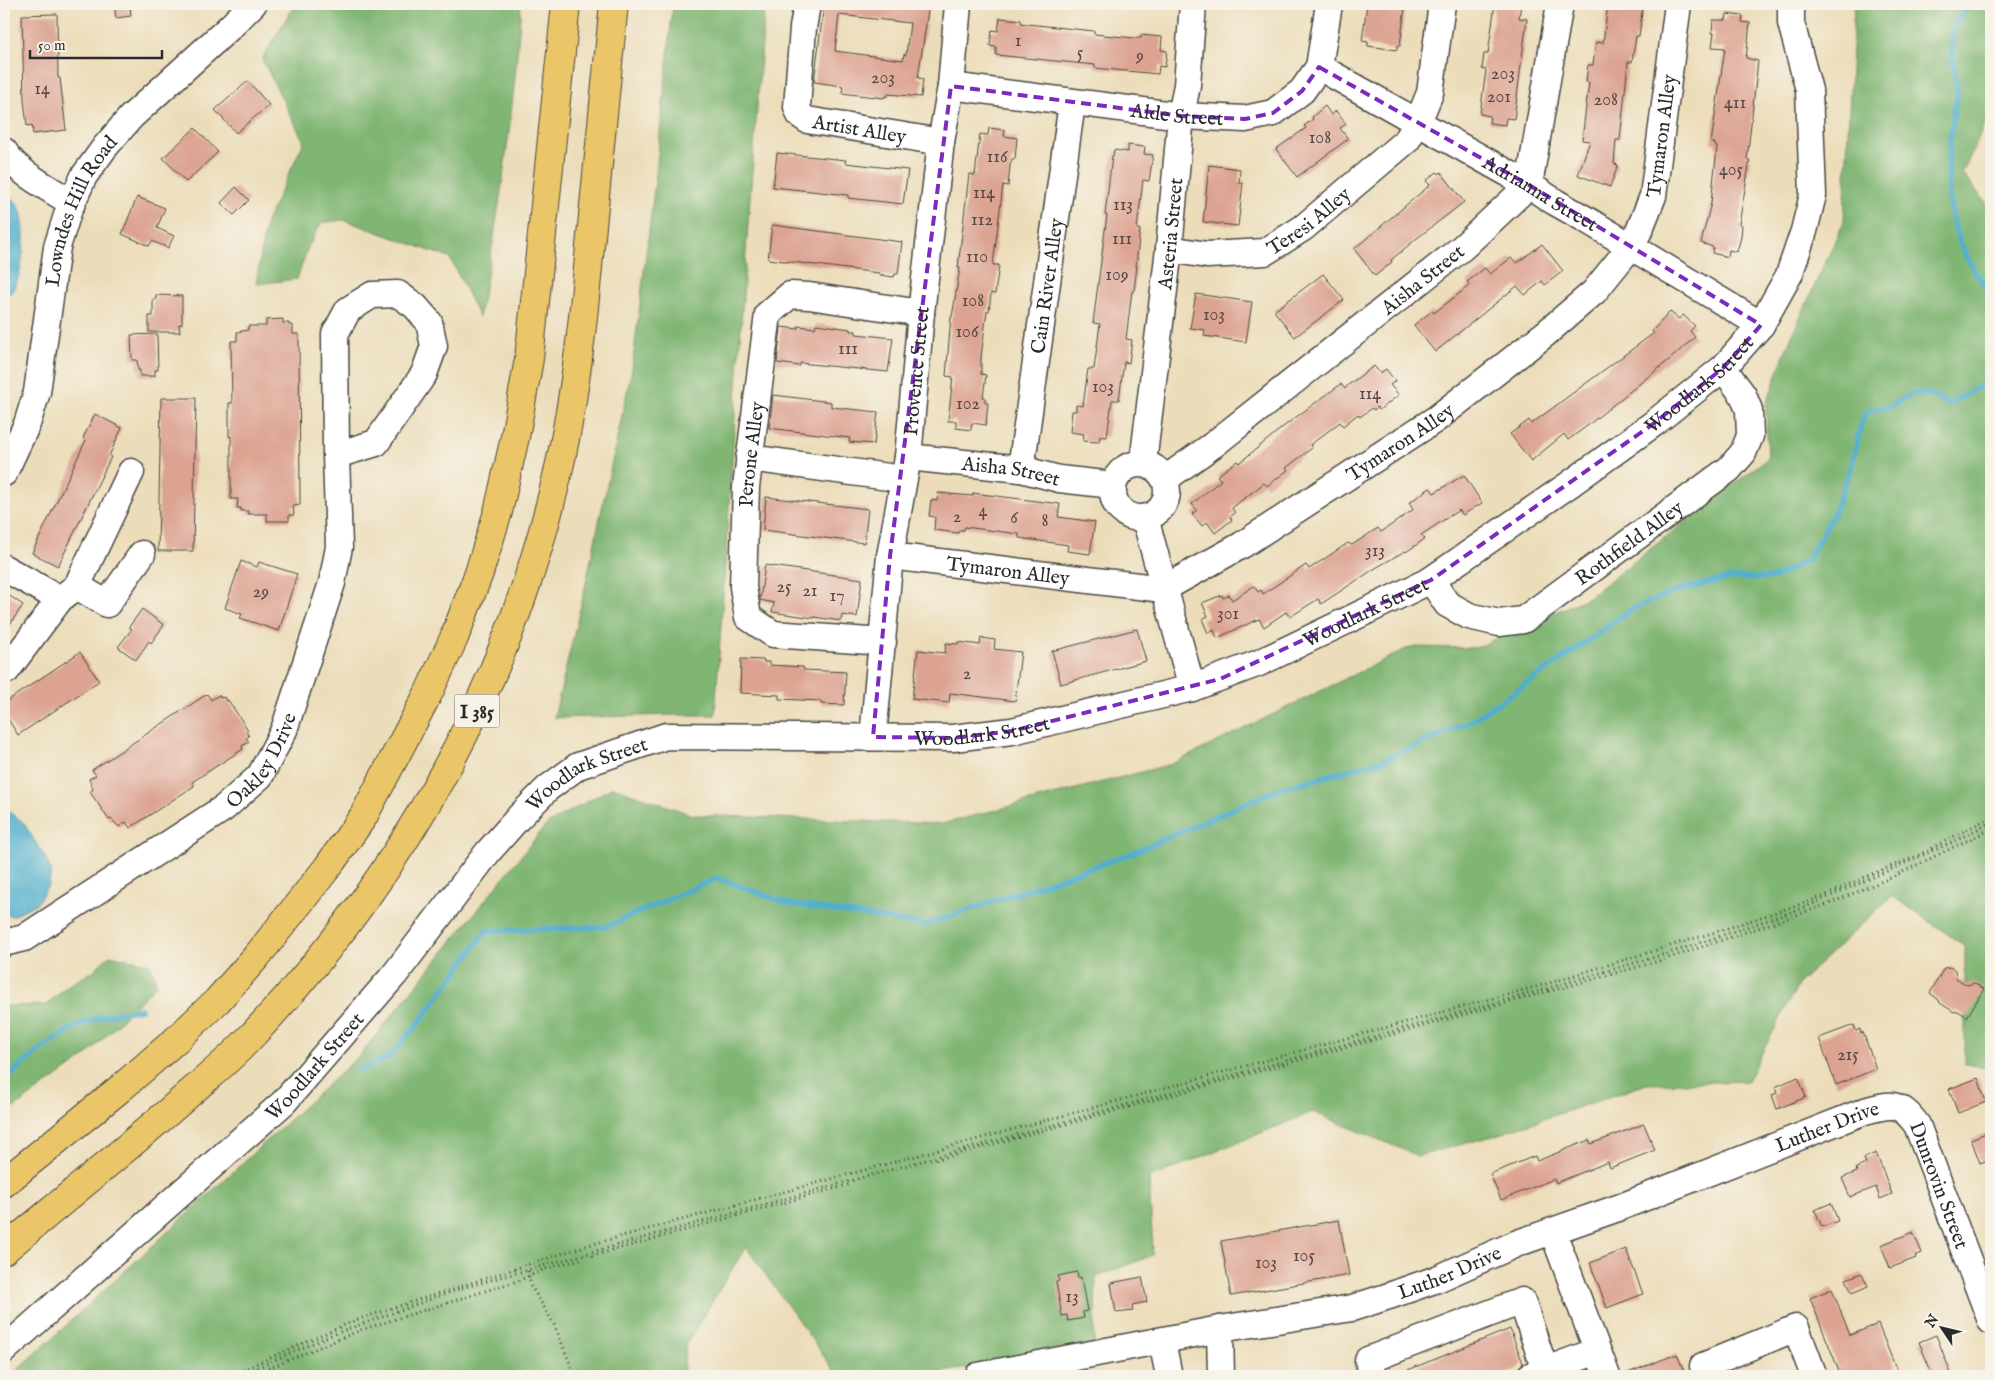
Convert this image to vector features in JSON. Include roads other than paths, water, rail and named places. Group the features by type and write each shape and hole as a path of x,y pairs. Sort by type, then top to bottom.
{"highway":[{"name":"I 385","path":"4,1183 122,1087 176,1040 217,1001 257,956 327,868 363,816 428,694 454,638 479,573 498,512 515,437 529,359 566,4"},
{"name":"I 385","path":"4,1250 143,1135 240,1048 297,986 353,918 400,850 443,776 477,711 514,621 542,536 564,442 579,358 614,4"}],"street":[{"name":"Lowndes Hill Road","path":"4,473 27,424 37,392 57,247 72,203 84,176 111,139 232,13 253,4"},
{"name":"Artist Alley","path":"807,4 803,28 797,107 800,115 807,120 941,142"},
{"name":"Provence Street","path":"873,737 890,556 906,468 920,313 941,142 951,86 958,4"},
{"name":"Asteria Street","path":"1143,463 1169,249 1181,116 1187,84 1193,4"},
{"name":"Alde Street","path":"951,86 1181,116 1245,119 1273,113 1302,91 1319,67 1328,4"},
{"name":"Teresi Alley","path":"1169,249 1207,255 1265,252 1304,228 1407,140 1418,122 1430,93 1442,4"},
{"path":"1530,185 1560,4"},
{"name":"Tymaron Alley","path":"890,556 1163,589 1242,545 1436,419 1545,334 1594,292 1631,246 1653,196 1678,4"},
{"name":"Woodlark Street","path":"4,1350 284,1102 395,974 488,852 519,816 548,788 578,766 666,736 953,738 1012,731 1192,688 1259,663 1431,580 1653,424 1723,368 1761,325 1788,275 1804,231 1812,195 1809,90 1791,23 1791,4"},
{"name":"Adrianna Street","path":"1319,67 1530,185 1555,202 1761,325"},
{"name":"Cain River Alley","path":"1021,469 1072,103"},
{"path":"4,151 7,157 28,174 72,203"},
{"name":"Aisha Street","path":"1165,479 1213,445 1463,247 1530,185"},
{"name":"Oakley Drive","path":"4,943 24,938 161,850 224,808 260,776 284,730 332,583 339,547 336,455 336,334 348,310 372,294 398,294 415,306 429,322 434,346 424,374 376,443 336,455"},
{"name":"Perone Alley","path":"883,642 773,634 748,617 743,587 746,487 749,458 768,314 782,301 790,295 810,296 920,313"},
{"name":"Rothfield Alley","path":"1431,580 1447,604 1469,616 1499,622 1523,620 1729,469 1744,453 1750,436 1749,410 1743,395 1723,368"},
{"name":"Aisha Street","path":"749,458 906,468 1021,469 1059,479 1113,486"},
{"path":"1135,463 1143,463 1156,468 1165,479 1167,493 1163,507 1154,515 1145,518 1134,518 1124,513 1116,505 1113,496 1113,486 1122,470 1135,463"},
{"path":"7,670 69,593 131,472"},
{"path":"1145,518 1163,589 1192,688"},
{"path":"4,568 69,593 107,604 142,554"},
{"name":"Luther Drive","path":"978,1376 1093,1366 1162,1340 1352,1308 1397,1294 1518,1243 1618,1208 1865,1111 1885,1105 1896,1106 1901,1110"},
{"name":"Dunrovin Street","path":"1901,1110 1908,1112 1917,1125 1984,1282 1991,1321"},
{"path":"1553,1232 1607,1376"},
{"path":"1373,1376 1368,1360 1522,1301 1538,1373 1598,1351"},
{"path":"1706,1376 1703,1366 1796,1328 1814,1376"},
{"path":"1220,1329 1221,1376"},
{"path":"1162,1340 1169,1376"}],"water":[{"path":"4,195 14,200 21,211 24,245 23,258 17,280 13,289 4,299"},
{"path":"4,808 23,822 51,870 49,885 37,903 13,916 4,915"}],"waterway":[{"path":"1970,4 1957,22 1951,45 1957,94 1949,152 1949,195 1957,235 1965,254 1976,274 1991,293"},
{"path":"359,1070 389,1057 422,1019 486,931 605,927 717,878 789,904 925,925 1130,854 1276,790 1384,760 1471,721 1632,609 1676,591 1729,578 1774,578 1808,559 1833,515 1851,468 1861,424 1867,411 1892,406 1913,393 1929,394 1949,404 1991,380"},
{"path":"4,1080 62,1034 75,1027 103,1016 141,1009"}]}
